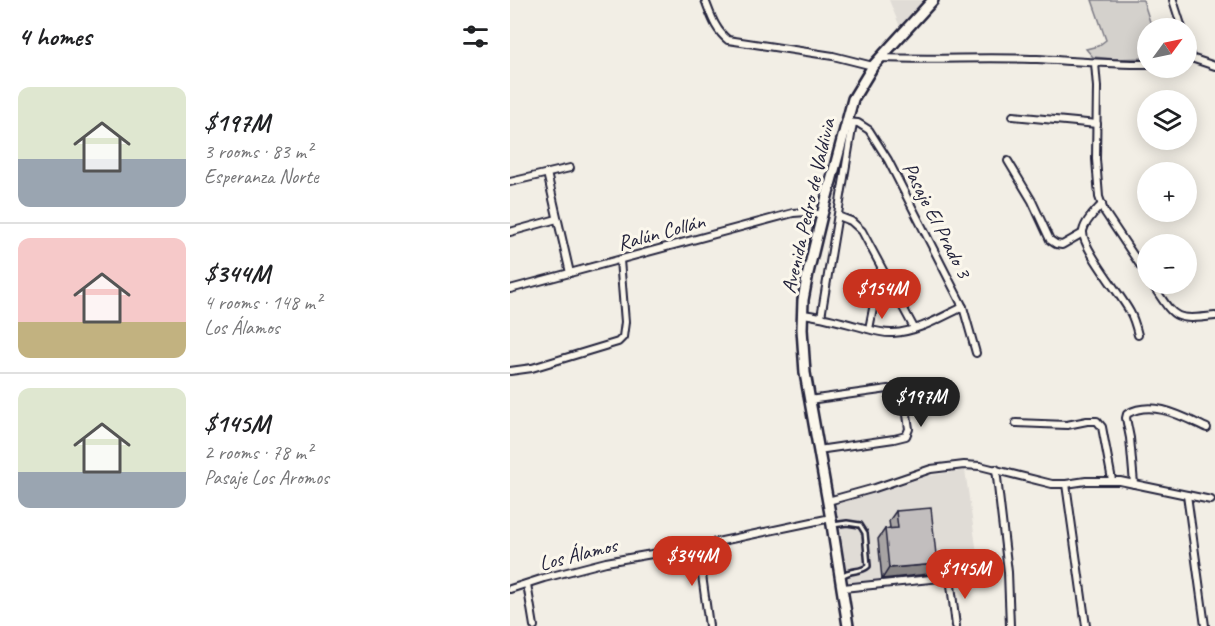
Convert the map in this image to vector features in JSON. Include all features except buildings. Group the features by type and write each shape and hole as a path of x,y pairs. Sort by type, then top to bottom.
{"main road":[{"name":"Avenida Pedro de Valdivia","path":"848,626 803,360 802,314 808,273 822,215 850,122 853,99 880,57 933,0"}],"street":[{"path":"705,0 716,26 728,40 833,56 873,66"},
{"path":"1173,0 1179,18"},
{"path":"880,57 928,60 1036,59 1137,64"},
{"path":"1197,60 1215,66"},
{"path":"1095,63 1096,159 1099,197 1104,211 1137,260"},
{"path":"1013,116 1097,124"},
{"path":"821,316 838,216 850,122"},
{"name":"Pasaje El Prado 3","path":"850,122 866,127 888,160 963,307 976,353"},
{"path":"1008,161 1032,201 1050,240 1062,245 1083,233"},
{"path":"510,182 570,168"},
{"path":"547,173 570,273"},
{"path":"1102,204 1086,223 1083,233 1092,255 1130,312 1138,335"},
{"name":"Ralún Collán","path":"510,289 793,213 807,212 822,215"},
{"path":"838,216 851,220 859,227 914,328"},
{"path":"510,232 557,219"},
{"path":"510,371 532,368 618,342 623,337 625,322 620,260"},
{"path":"870,329 881,267"},
{"path":"1159,294 1174,315 1192,319 1215,316"},
{"path":"802,314 821,316 892,333 914,328 963,307"},
{"path":"809,400 885,389 902,394 905,400 909,429 906,436 818,450"},
{"path":"1134,484 1126,418 1132,410 1164,409 1207,428"},
{"path":"1016,423 1067,425 1087,421 1097,422 1102,427 1112,480"},
{"path":"828,501 931,469 964,465 996,469 1045,483 1066,484 1112,480 1211,500"},
{"path":"996,469 1008,572 1010,626"},
{"path":"1066,484 1086,626"},
{"path":"1187,495 1205,626"},
{"name":"Los Álamos","path":"510,589 606,562 832,521"},
{"path":"698,546 709,626"},
{"path":"842,583 951,577 956,626"},
{"path":"527,584 534,626"}],"lane":[{"path":"832,521 860,525 865,533 868,566 849,572 842,583"}],"shaded area":[{"path":"889,0 925,0 900,27"},
{"path":"1092,0 1143,0 1149,18 1137,18 1137,58 1093,57 1086,49 1098,46 1106,40"},
{"path":"965,470 979,567 848,584 835,505 928,476"}]}
